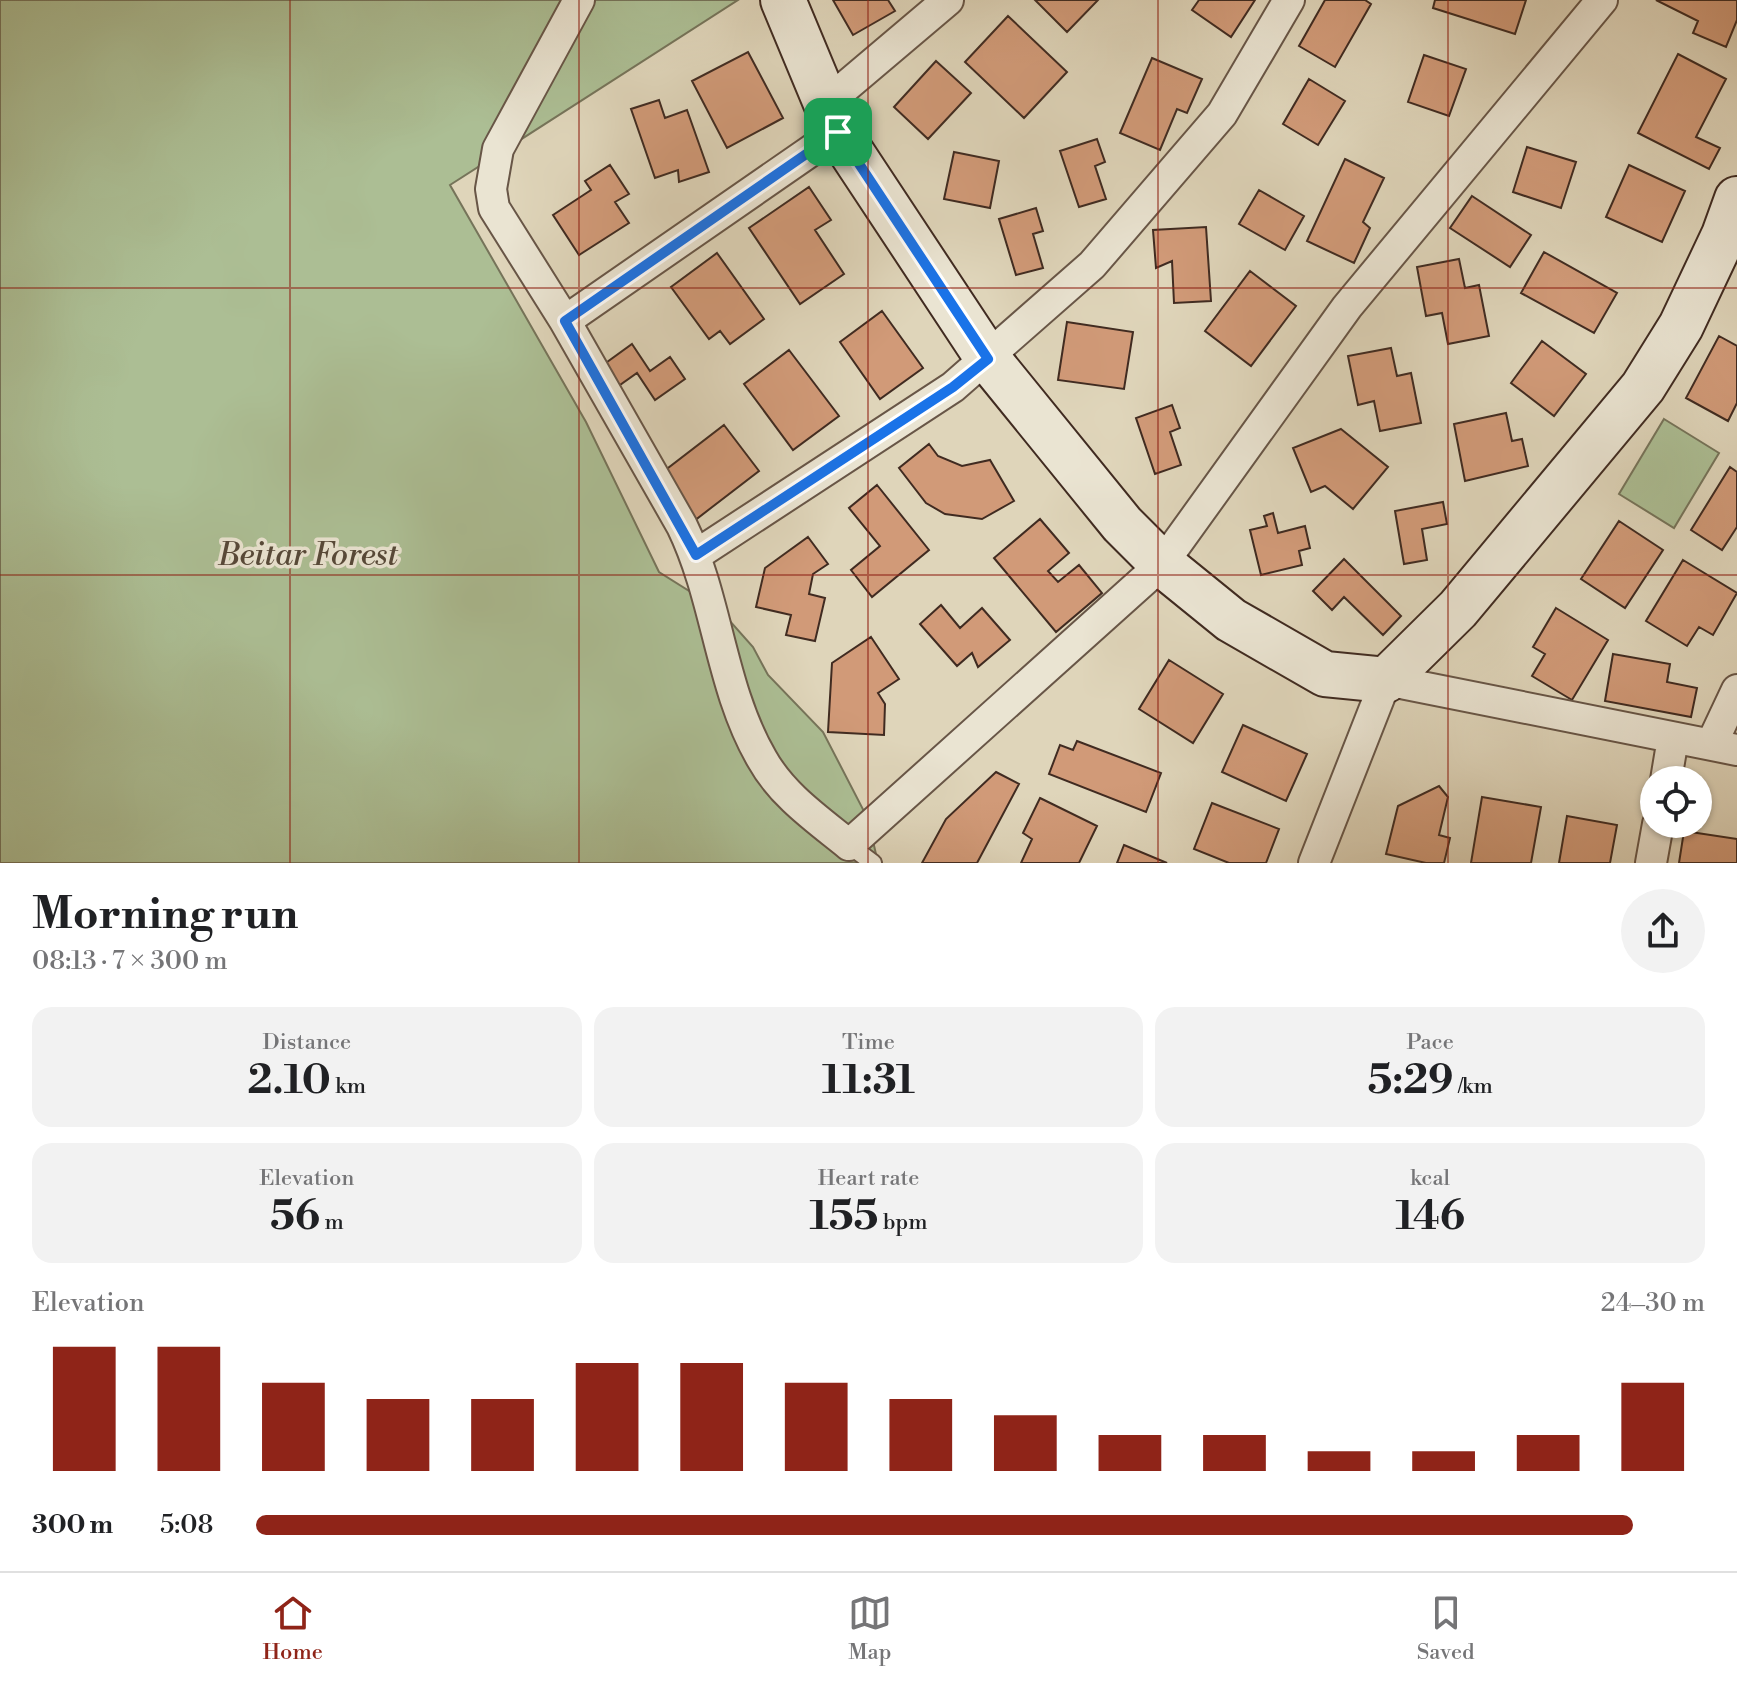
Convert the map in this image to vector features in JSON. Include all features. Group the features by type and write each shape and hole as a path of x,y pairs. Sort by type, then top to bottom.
{"street":[{"path":"579,0 498,149 491,189 494,208 565,321 696,555 712,622 743,721 762,761 790,797 849,845 1162,564 1347,307 1602,0"},
{"path":"783,0 831,118 988,359 1122,524 1162,564 1231,620 1325,674 1386,680 1724,746 1737,690"},
{"path":"565,321 831,118 948,0"},
{"path":"696,555 953,387 1092,265 1222,114 1289,0"},
{"path":"1314,863 1386,680 1458,609 1643,387 1681,326 1724,235 1737,199"},
{"path":"1668,766 1673,738"},
{"path":"1651,863 1655,838"}],"lane":[{"path":"849,845 873,863"}],"green space":[{"name":"Beitar Forest","path":"0,0 738,0 450,185 586,422 659,572 721,611 753,647 768,675 823,732 868,819 878,863 0,863"},
{"path":"1664,419 1719,453 1674,528 1619,494"}],"building":[{"path":"833,0 888,0 895,11 853,35"},
{"path":"1035,0 1098,0 1067,32"},
{"path":"1199,0 1255,0 1231,37 1192,10"},
{"path":"1325,0 1365,0 1371,4 1335,67 1299,46"},
{"path":"1435,0 1526,0 1515,34 1433,8"},
{"path":"1656,0 1737,0 1737,20 1726,47 1693,33 1698,21"},
{"path":"1008,16 1067,72 1024,118 965,62"},
{"path":"748,52 783,118 727,148 692,81"},
{"path":"1678,54 1726,79 1696,137 1720,148 1709,169 1638,133"},
{"path":"1424,55 1466,69 1449,116 1408,102"},
{"path":"1152,58 1202,79 1187,113 1177,109 1160,150 1120,133"},
{"path":"936,61 971,93 928,139 894,107"},
{"path":"1309,79 1345,101 1318,145 1283,124"},
{"path":"659,100 665,118 687,110 709,172 679,182 678,170 655,178 631,109"},
{"path":"1097,139 1105,162 1095,166 1106,199 1079,207 1060,151"},
{"path":"1527,147 1576,162 1561,208 1513,192"},
{"path":"954,152 999,161 990,208 944,199"},
{"path":"1345,159 1384,178 1363,222 1370,228 1354,263 1307,241"},
{"path":"610,165 629,194 615,202 629,223 579,255 553,215 591,190 585,181"},
{"path":"1629,165 1685,191 1662,242 1606,217"},
{"path":"809,187 831,220 815,230 844,274 800,304 749,228"},
{"path":"1259,190 1304,216 1285,250 1239,224"},
{"path":"1472,196 1531,235 1510,267 1450,228"},
{"path":"1036,208 1043,231 1033,234 1043,268 1016,275 999,219"},
{"path":"1206,227 1211,301 1174,303 1172,261 1156,268 1153,230"},
{"path":"1544,252 1617,293 1594,333 1521,293"},
{"path":"717,253 764,319 730,344 720,331 709,339 671,287"},
{"path":"1459,259 1465,288 1479,285 1489,336 1448,344 1442,313 1426,316 1417,267"},
{"path":"1250,271 1296,306 1251,366 1205,331"},
{"path":"882,311 923,368 880,399 840,342"},
{"path":"1067,322 1133,332 1124,389 1058,380"},
{"path":"1719,336 1737,346 1737,403 1728,421 1686,398"},
{"path":"1542,341 1586,374 1554,416 1511,383"},
{"path":"632,344 650,371 670,357 685,379 655,400 637,373 617,387 603,365"},
{"path":"1391,348 1397,376 1411,373 1421,423 1380,431 1374,401 1358,405 1348,356"},
{"path":"789,350 839,416 793,450 744,384"},
{"path":"1172,405 1180,428 1170,432 1181,465 1155,474 1136,418"},
{"path":"1506,413 1512,441 1522,439 1528,466 1465,481 1454,424"},
{"path":"724,425 759,471 694,521 659,475"},
{"path":"1341,429 1388,467 1353,509 1325,486 1311,492 1293,448"},
{"path":"929,444 938,456 962,466 990,460 1014,501 982,519 945,514 926,503 899,468"},
{"path":"1730,467 1737,472 1737,527 1722,550 1691,530"},
{"path":"877,485 929,550 872,597 851,570 880,546 849,508"},
{"path":"1443,502 1447,524 1422,529 1427,560 1404,564 1395,511"},
{"path":"1273,513 1278,533 1305,526 1310,548 1299,551 1302,565 1261,575 1250,530 1267,526 1264,516"},
{"path":"1040,519 1069,553 1048,571 1058,582 1079,565 1102,593 1056,632 994,558"},
{"path":"1619,521 1663,550 1625,608 1581,579"},
{"path":"808,537 828,564 813,574 809,594 825,598 815,641 786,635 791,615 756,607 765,568"},
{"path":"1344,559 1401,616 1383,635 1344,597 1332,610 1313,591"},
{"path":"1683,560 1737,593 1713,635 1699,627 1687,646 1646,621"},
{"path":"941,605 960,628 982,608 1010,640 978,667 972,653 957,666 920,624"},
{"path":"1556,608 1608,640 1572,700 1532,676 1545,654 1533,647"},
{"path":"871,637 899,679 878,693 885,704 884,735 828,732 832,663"},
{"path":"1613,654 1670,664 1667,682 1697,688 1691,717 1605,701"},
{"path":"1169,660 1223,694 1193,743 1139,709"},
{"path":"1243,725 1307,754 1286,801 1222,772"},
{"path":"1077,741 1161,773 1146,812 1049,774 1060,745 1073,750"},
{"path":"996,772 1019,784 977,863 922,863 946,819"},
{"path":"1439,786 1448,797 1439,835 1450,838 1444,863 1426,863 1386,854 1398,806"},
{"path":"1482,797 1541,807 1531,863 1471,863"},
{"path":"1040,798 1097,826 1079,863 1021,863 1032,839 1023,833"},
{"path":"1212,803 1279,829 1266,863 1229,863 1194,849"},
{"path":"1567,816 1617,825 1610,863 1559,863"},
{"path":"1712,835 1737,839 1737,863 1679,863 1683,838 1712,838"},
{"path":"1124,845 1167,863 1117,863"}],"route":[{"path":"838,132 988,359 953,387 696,555 565,321 838,132"}]}
